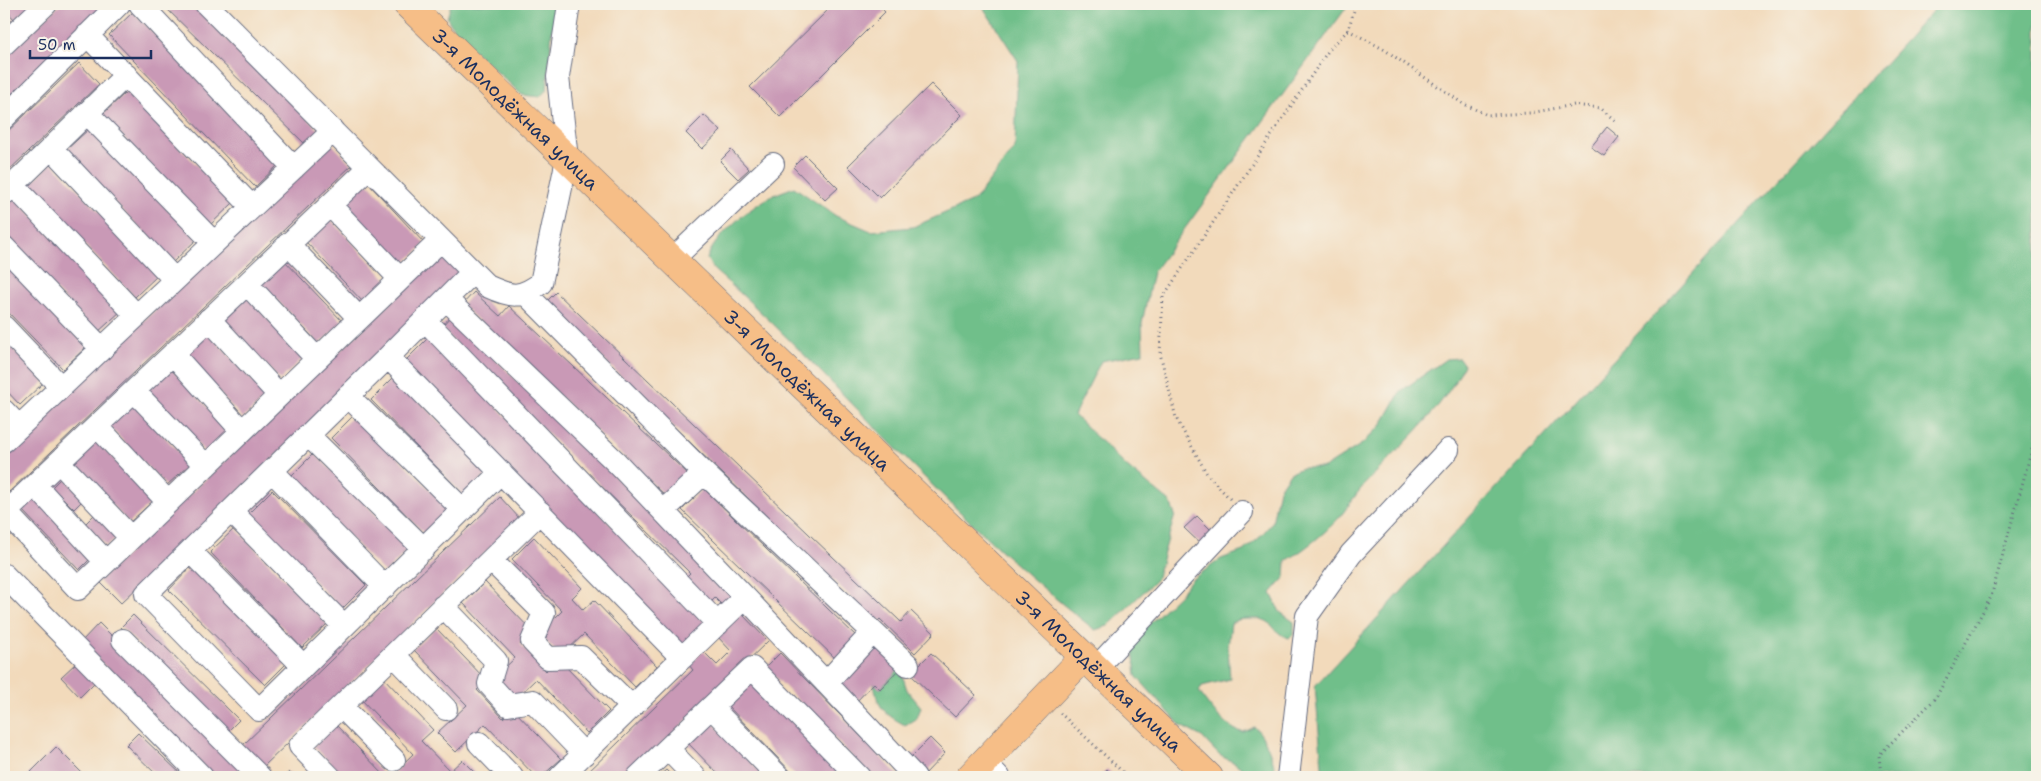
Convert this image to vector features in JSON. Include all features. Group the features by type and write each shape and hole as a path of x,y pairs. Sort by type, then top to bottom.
{"main road":[{"name":"3-я Молодёжная улица","path":"407,4 1209,777"},
{"path":"985,772 1045,698 1090,663"}],"street":[{"path":"8,32 46,4"},
{"path":"4,118 119,4"},
{"path":"140,4 294,168"},
{"path":"206,4 487,286 505,295 526,294 541,283 567,159 558,77 569,4"},
{"path":"87,35 252,207"},
{"path":"126,76 8,189 137,316"},
{"path":"87,113 214,244"},
{"path":"4,411 11,434 333,131"},
{"path":"51,148 175,280"},
{"path":"672,260 772,164"},
{"path":"369,168 35,485 4,512 78,589 441,240"},
{"path":"330,205 400,279"},
{"path":"288,244 359,318"},
{"path":"4,247 102,349"},
{"path":"474,272 146,594 259,710 501,472"},
{"path":"247,284 317,359"},
{"path":"526,294 704,473 908,665"},
{"path":"446,299 617,463 915,777"},
{"path":"209,319 279,395"},
{"path":"425,320 718,624"},
{"path":"4,327 61,387"},
{"path":"173,354 242,431"},
{"path":"388,357 682,658"},
{"path":"134,390 206,466"},
{"path":"348,396 463,510"},
{"path":"97,426 168,502"},
{"path":"308,435 424,549"},
{"path":"1288,777 1306,616 1351,554 1448,450"},
{"path":"59,462 131,538"},
{"path":"272,471 385,587"},
{"path":"663,511 704,473"},
{"path":"35,485 106,562"},
{"path":"231,511 344,626"},
{"path":"330,777 300,746 540,512"},
{"path":"1090,663 1242,512"},
{"path":"190,551 303,666"},
{"path":"491,560 544,613 532,641 548,658 581,657 632,707"},
{"path":"4,576 202,777"},
{"path":"560,777 745,597"},
{"path":"443,606 496,662 489,684 508,705 533,701 584,754"},
{"path":"826,683 873,632"},
{"path":"123,640 260,777"},
{"path":"394,655 446,709"},
{"path":"638,777 752,668 859,777"},
{"path":"341,706 394,760"},
{"path":"711,707 779,777"},
{"path":"479,744 512,777"},
{"path":"668,749 695,777"}],"path":[{"path":"1242,512 1207,474 1176,418 1160,353 1163,297 1328,50 1348,30 1356,4"},
{"path":"1348,30 1385,50 1462,103 1487,115 1530,113 1574,105 1600,108 1617,122"},
{"path":"1880,777 1879,755 1935,699 1990,597 2037,432"},
{"path":"1045,698 1128,777"}],"green space":[{"path":"451,4 559,4 552,31 547,89 540,97 522,95 458,36 447,18"},
{"path":"981,4 1349,4 1153,272 1142,323 1143,353 1101,361 1074,415 1127,467 1170,502 1175,515 1156,580 1108,626 1095,630 1064,606 976,527 790,341 714,270 707,259 716,242 740,218 768,198 794,187 836,216 871,231 913,227 975,200 1015,148 1018,61"},
{"path":"1939,4 2037,4 2037,777 1323,777 1315,686"},
{"path":"1459,358 1464,365 1443,399 1431,414 1364,485 1339,518 1314,541 1286,561 1285,577 1271,593 1280,612 1294,622 1294,634 1289,638 1278,632 1265,620 1240,620 1231,623 1228,647 1230,679 1202,686 1199,691 1212,709 1231,727 1243,732 1254,727 1266,742 1272,757 1276,777 1253,777 1235,763 1219,755 1202,737 1181,726 1136,676 1133,646 1143,630 1180,594 1191,580 1221,559 1243,551 1258,539 1272,523 1279,489 1290,473 1302,468 1324,468 1362,444 1381,426 1401,391 1446,359"},
{"path":"900,668 907,690 921,707 917,718 905,725 883,709 877,698 874,683 880,689"}],"building":[{"path":"4,4 32,4 15,20 4,8"},
{"path":"61,4 108,4 4,101 4,57"},
{"path":"162,4 191,4 319,130 305,144"},
{"path":"834,4 877,4 885,12 780,117 750,87"},
{"path":"133,12 279,164 255,187 109,35"},
{"path":"79,63 99,84 4,175 4,135"},
{"path":"931,84 962,115 880,198 848,166"},
{"path":"126,92 233,203 209,226 102,115"},
{"path":"704,115 721,131 702,149 686,133"},
{"path":"1607,127 1619,137 1604,156 1591,147"},
{"path":"90,128 197,239 173,262 65,151"},
{"path":"331,143 352,165 9,492 4,486 4,454"},
{"path":"731,150 749,169 738,179 720,161"},
{"path":"805,155 838,188 825,200 793,167"},
{"path":"52,163 159,274 135,297 28,186"},
{"path":"366,181 425,244 401,266 342,204"},
{"path":"15,198 122,310 97,333 4,236 4,209"},
{"path":"329,218 388,281 364,303 305,241"},
{"path":"442,254 464,277 121,603 99,581"},
{"path":"4,259 87,346 63,369 4,308"},
{"path":"283,259 343,322 319,344 260,282"},
{"path":"474,292 500,316 509,306 687,473 666,496 462,305"},
{"path":"556,292 901,622 911,611 934,633 915,653 880,619 877,622 545,303"},
{"path":"245,295 304,357 280,380 221,317"},
{"path":"451,316 737,596 725,608 715,598 708,605 683,580 690,573 440,328"},
{"path":"208,333 267,396 243,418 184,356"},
{"path":"429,337 706,623 679,649 403,363"},
{"path":"4,340 44,382 20,405 4,388"},
{"path":"169,367 229,430 205,452 146,390"},
{"path":"395,376 489,472 465,496 371,400"},
{"path":"131,401 190,464 166,486 107,424"},
{"path":"355,414 449,509 425,534 331,438"},
{"path":"94,438 153,501 129,523 70,460"},
{"path":"314,453 409,548 385,573 290,477"},
{"path":"63,476 85,498 74,509 52,487"},
{"path":"703,488 858,638 837,660 682,510"},
{"path":"272,490 366,585 342,609 248,514"},
{"path":"35,495 93,556 79,570 21,509"},
{"path":"500,497 520,519 262,768 242,746"},
{"path":"96,513 118,535 107,546 85,524"},
{"path":"1197,516 1217,536 1205,548 1184,528"},
{"path":"235,528 327,624 302,648 210,552"},
{"path":"534,537 582,588 572,598 583,610 594,600 657,666 635,687 584,634 561,656 539,634 562,611 512,559"},
{"path":"193,565 289,661 265,685 169,590"},
{"path":"485,582 533,632 520,644 546,671 558,659 609,711 587,733 536,679 512,702 491,681 515,658 463,603"},
{"path":"741,613 768,641 628,777 583,777 693,670 689,665 703,651 717,665 731,651 717,636"},
{"path":"133,615 239,720 227,732 121,627"},
{"path":"99,623 252,777 214,777 81,642"},
{"path":"436,628 487,681 477,690 503,718 513,709 561,759 541,777 536,777 485,724 456,752 437,733 467,705 413,649"},
{"path":"871,641 900,668 880,689 874,683 854,704 831,683"},
{"path":"780,653 900,777 872,777 766,667"},
{"path":"931,653 976,695 955,717 910,674"},
{"path":"76,663 95,682 80,697 61,677"},
{"path":"382,676 433,730 421,741 450,771 462,760 479,777 389,777 413,754 360,698"},
{"path":"751,679 846,777 796,777 725,703"},
{"path":"709,719 765,777 721,777 686,741"},
{"path":"336,725 386,777 344,777 314,746"},
{"path":"138,733 184,777 159,777 126,745"},
{"path":"930,738 945,753 924,775 908,760"},
{"path":"56,747 86,777 26,777"},
{"path":"1107,769 1115,777 1099,777"},
{"path":"666,770 673,777 658,777"},
{"path":"289,772 294,777 283,777"}]}
